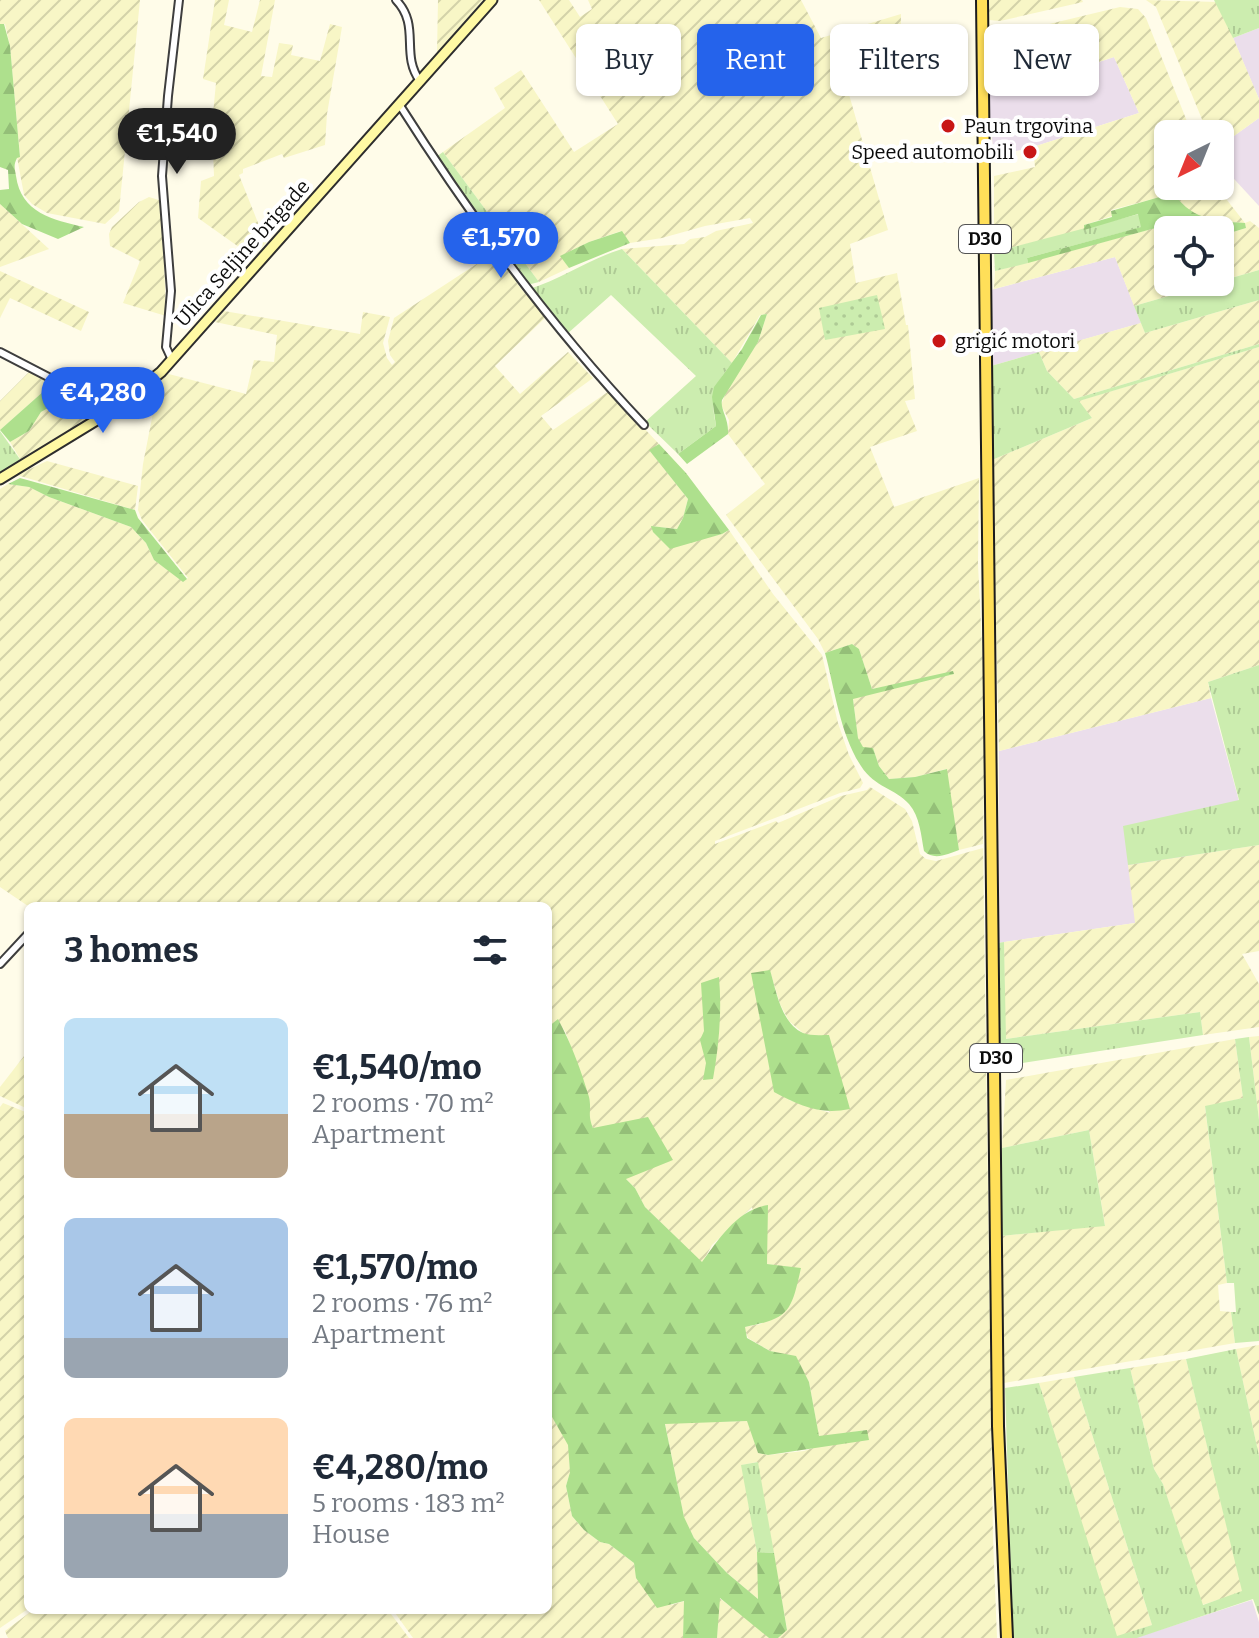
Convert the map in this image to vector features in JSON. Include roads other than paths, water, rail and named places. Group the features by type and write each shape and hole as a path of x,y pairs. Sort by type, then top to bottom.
{"main road":[{"name":"Ulica Seljine brigade","path":"0,479 118,407 147,385 492,0"},
{"name":"D30","path":"982,0 998,1426 1007,1638"}],"street":[{"path":"172,360 166,347 171,291 162,176 179,0"},
{"path":"396,0 408,14 411,65 420,82"},
{"path":"399,104 524,287 597,375 644,425"},
{"path":"0,352 58,382 118,407"},
{"path":"0,964 24,938"}],"place":[{"name":"Paun trgovina","path":"948,126"},
{"name":"Speed automobili","path":"1030,152"},
{"name":"grigić motori","path":"939,341"}]}
